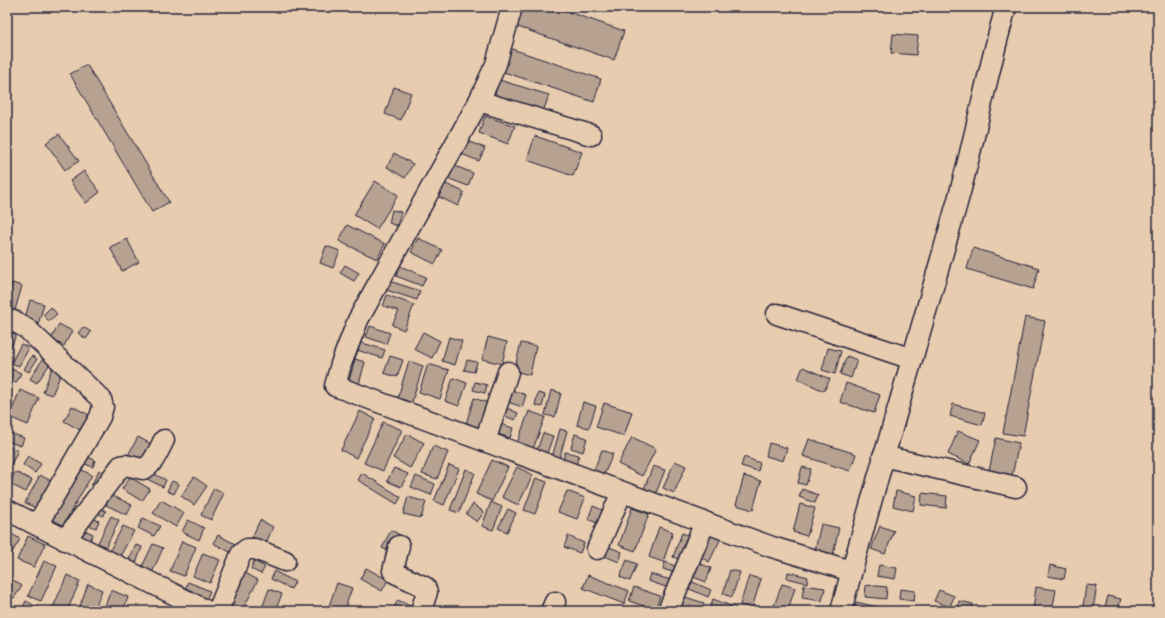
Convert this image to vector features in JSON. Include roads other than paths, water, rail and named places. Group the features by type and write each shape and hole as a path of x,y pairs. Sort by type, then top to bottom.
{"street":[{"path":"512,7 496,64 479,101 358,320 341,364 335,386 772,547 851,571"},
{"path":"841,611 883,456 959,195 1006,7"},
{"path":"479,101 591,135"},
{"path":"777,314 912,359"},
{"path":"7,319 26,328 101,399 103,408 100,417 37,525"},
{"path":"484,441 508,372"},
{"path":"66,540 121,466 125,465 146,469 164,440"},
{"path":"883,456 1016,487"},
{"path":"597,549 622,492"},
{"path":"7,510 206,610 241,554 247,549 255,549 285,561"},
{"path":"668,611 705,522"},
{"path":"399,546 393,571 425,587 427,592 421,611"}]}
